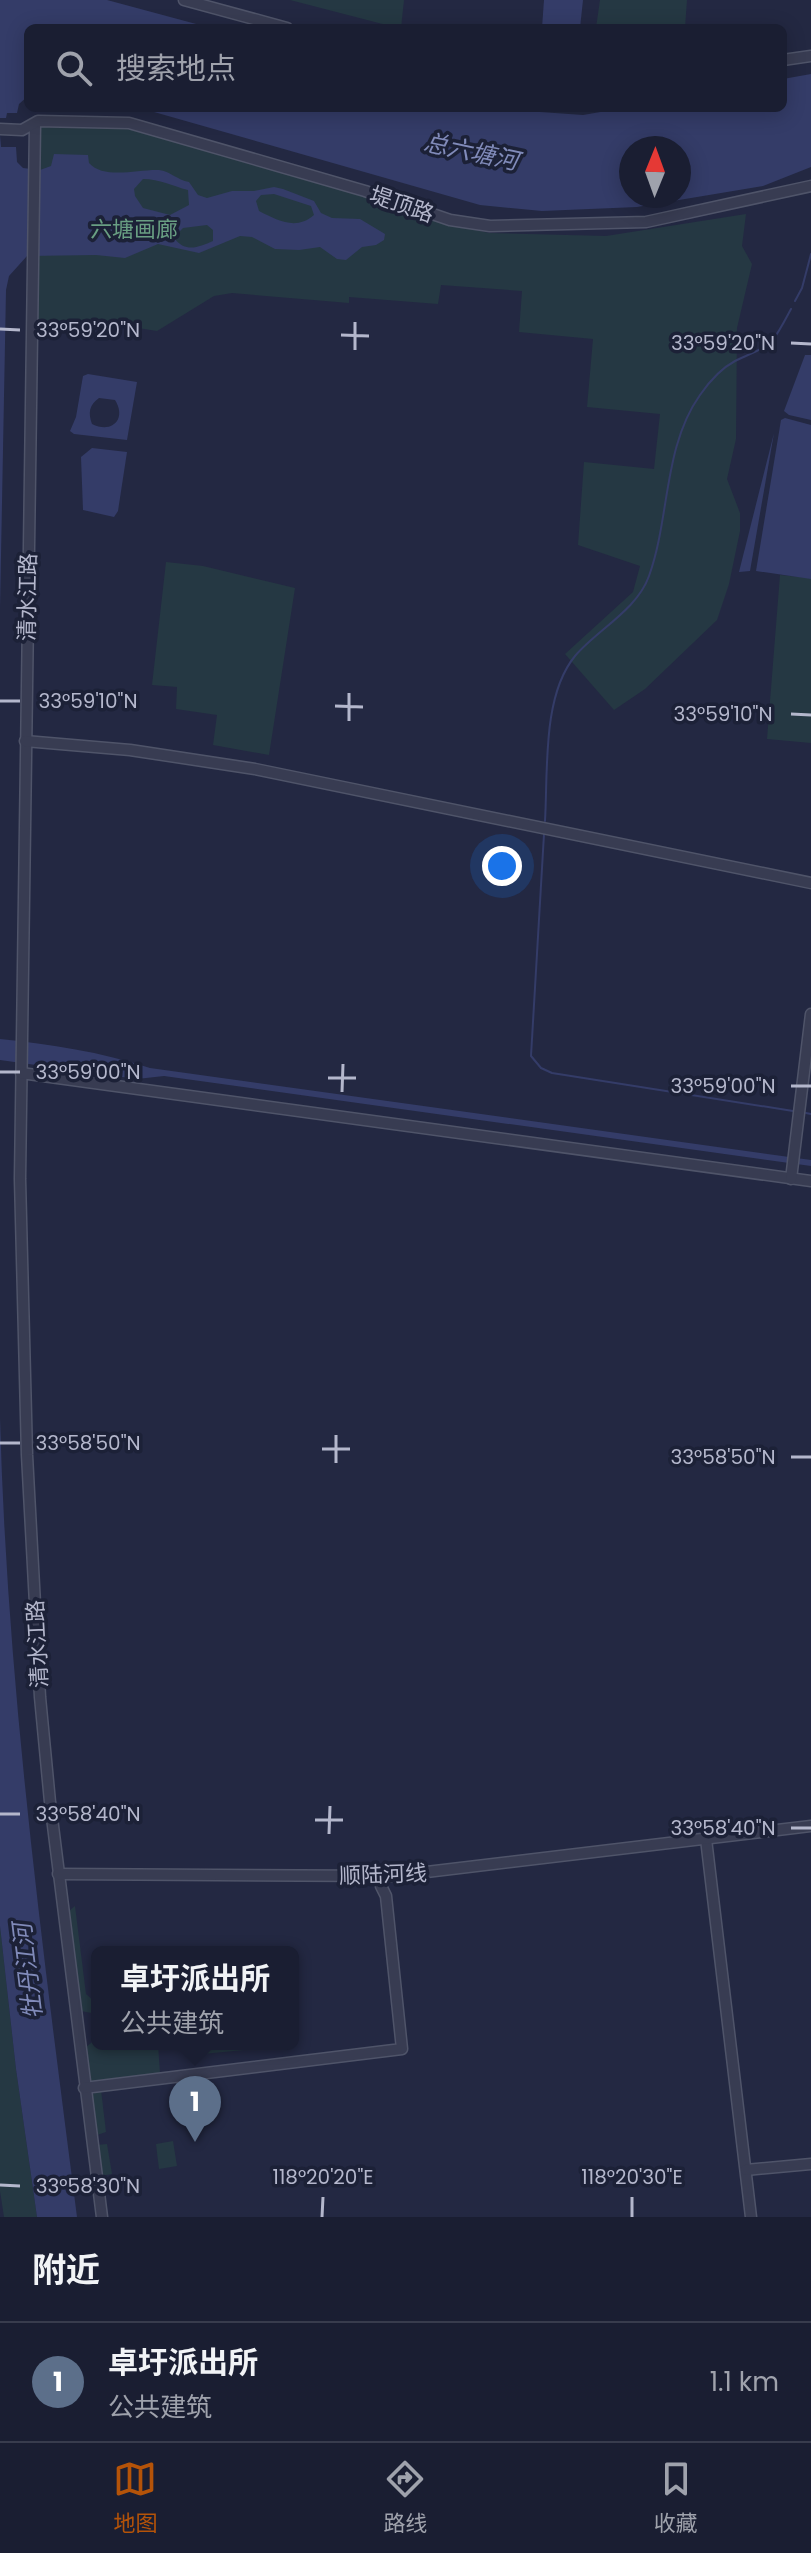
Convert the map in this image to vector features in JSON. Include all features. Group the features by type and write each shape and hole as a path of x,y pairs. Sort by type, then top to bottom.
{"street":[{"path":"184,0 272,24"},
{"path":"787,59 811,56"},
{"name":"堤顶路","path":"0,129 18,130 38,121 129,123 365,191 450,220 490,226 646,222 811,186"},
{"name":"清水江路","path":"35,124 21,1035 20,1208 27,1469 40,1697 58,1874 102,2217"},
{"path":"25,741 130,750 255,769 811,883"},
{"path":"791,1175 811,1014"},
{"path":"21,1070 791,1175 811,1181"},
{"name":"顺陆河线","path":"58,1874 380,1876 464,1869 811,1826"},
{"path":"706,1839 751,2217"},
{"path":"84,2088 402,2049 386,1896 380,1876"},
{"path":"746,2170 811,2164"}],"green space":[{"path":"290,0 404,0 401,24 383,24"},
{"path":"600,0 687,0 685,24 597,24"},
{"name":"六塘画廊","path":"39,125 129,127 351,192 425,218 489,233 606,236 746,214 742,246 752,264 737,328 736,439 727,479 740,513 740,531 729,584 717,620 645,689 614,710 565,654 633,592 640,566 578,545 584,462 654,469 660,414 587,407 593,339 519,332 522,291 441,285 438,304 349,297 349,303 232,293 214,296 157,331 106,323 37,337"},
{"path":"166,562 203,566 295,588 269,755 213,745 217,715 176,709 177,687 152,685"},
{"path":"780,575 811,578 811,743 767,739"},
{"path":"75,1906 91,2013 81,2011 69,1911"},
{"path":"0,1926 37,2217 4,2217 0,2191"},
{"path":"91,2043 91,2050 158,2050 160,2073 91,2081 85,2048"},
{"path":"186,2050 244,2050 192,2055"},
{"path":"101,2090 106,2132 97,2135 91,2098"},
{"path":"173,2141 177,2166 159,2169 156,2144"},
{"path":"107,2144 112,2174 101,2176 97,2145"}],"water":[{"path":"0,0 107,0 196,24 24,24 24,100 17,113 7,113 6,118 0,118"},
{"path":"544,0 583,0 580,24 542,24"},
{"name":"总六塘河","path":"811,74 811,167 763,186 691,198 691,136 619,136 619,208 542,211 480,205 154,112 539,112 583,115 601,112 787,112 787,78"},
{"path":"0,135 1,147 16,147 17,162 23,168 40,170 51,166 54,154 88,155 89,163 103,171 167,172 189,182 198,195 207,198 232,191 274,187 314,201 321,213 332,218 360,219 385,234 384,240 362,247 346,260 337,259 320,247 275,249 252,237 240,236 199,253 158,244 125,258 96,255 27,256 9,276 6,290 0,609","holes":["143,179 188,190 189,205 170,215 143,208 134,189","274,194 311,206 314,215 300,222 280,220 259,211 256,201 261,195","207,225 213,230 213,241 198,247 184,246 175,239 183,228"]},
{"path":"805,355 811,355 811,420 784,411"},
{"path":"88,374 137,382 127,440 70,431 76,417 83,376","holes":["99,398 115,400 119,413 116,423 106,427 92,424 90,410 93,403"]},
{"path":"785,418 811,425 811,579 756,571 781,420"},
{"path":"774,433 750,571 739,572"},
{"path":"92,448 127,452 118,511 114,517 83,510 81,457"},
{"path":"0,1039 75,1049 150,1068 811,1160 811,1166 164,1076 137,1079 0,1060"},
{"name":"牡丹江河","path":"0,1418 18,1718 77,2217 37,2217 0,1926"}],"waterway":[{"path":"795,301 802,288 811,254"},
{"path":"545,821 549,735 564,673 584,646 635,599 649,576 679,437 700,395 724,368 772,341 791,309"},
{"path":"544,834 531,1056 541,1068 552,1073 793,1111"},
{"path":"806,1113 811,1114"}],"place":[{"name":"卓圩派出所","path":"195,2142"}]}
